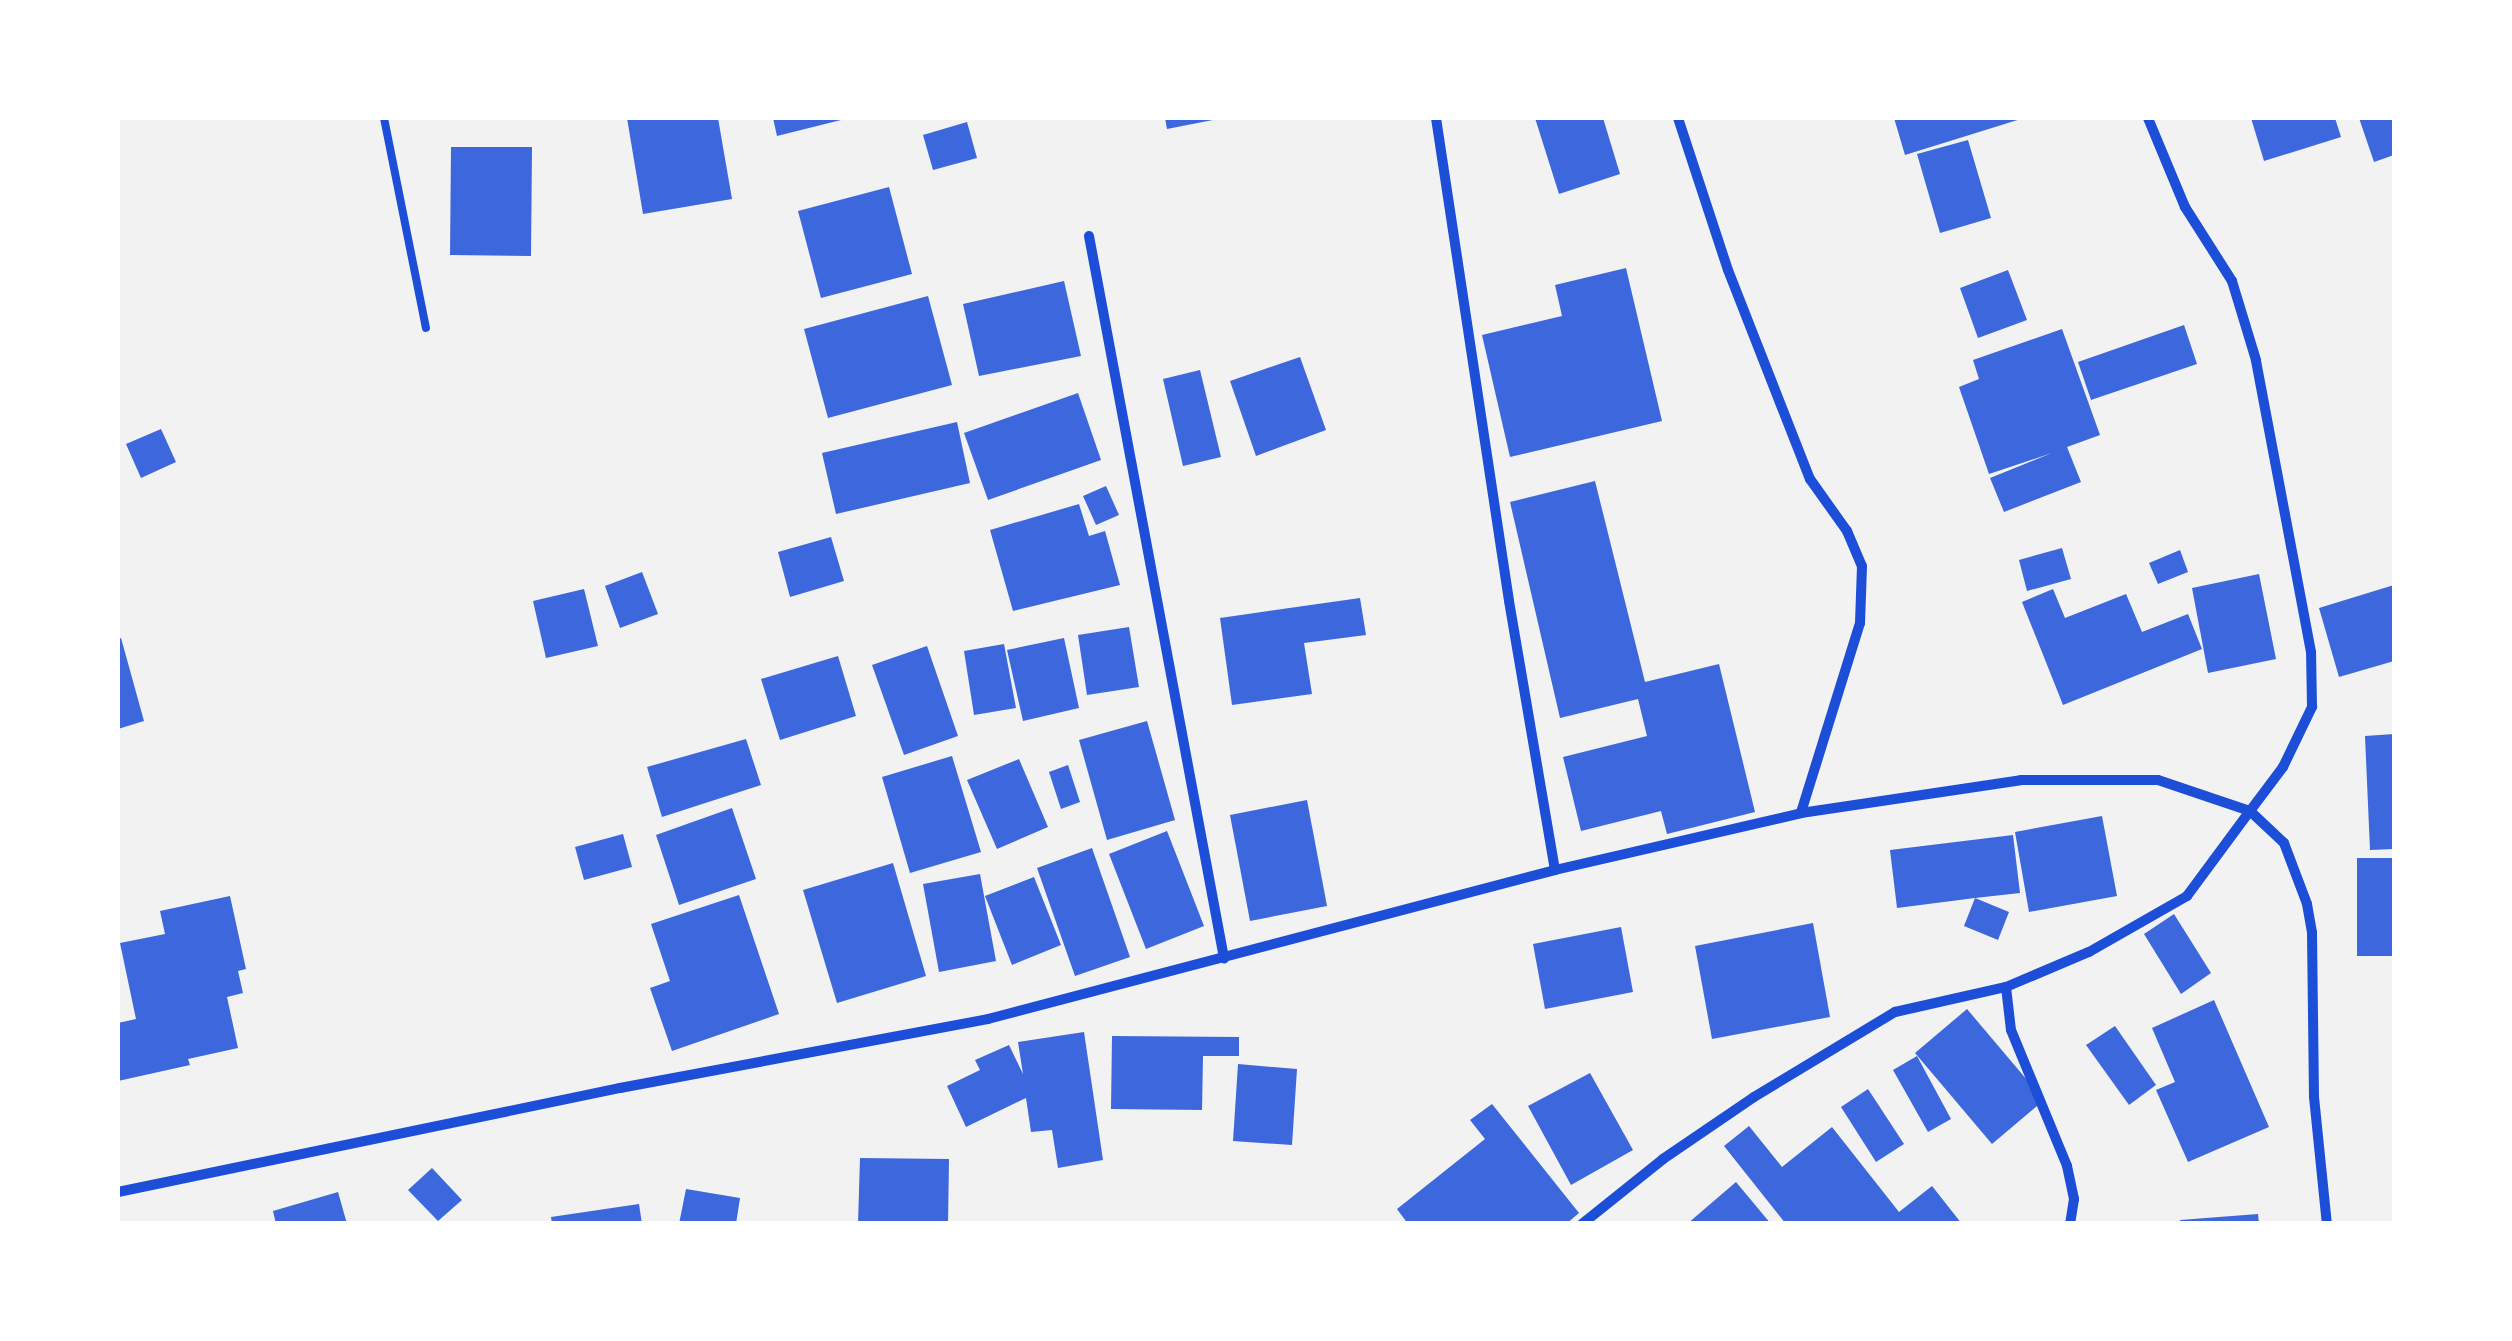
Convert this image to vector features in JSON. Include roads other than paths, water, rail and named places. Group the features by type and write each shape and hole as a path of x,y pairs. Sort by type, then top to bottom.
{"street":[{"path":"1436,118 1509,600 1555,870"},
{"path":"1678,118 1728,270 1810,479 1848,532 1862,566 1860,622 1801,813"},
{"path":"1582,1224 1663,1159 1754,1097 1894,1012 2006,988 2089,952 2187,896 2283,768 2312,707 2310,652 2256,360 2232,281 2185,206 2148,118"},
{"path":"1089,236 1224,958"},
{"path":"118,1192 620,1088 988,1019 1555,870 1801,813 2021,780 2158,780 2250,811 2284,844 2307,904 2312,952 2314,1097 2327,1224"},
{"path":"2006,988 2011,1030 2066,1166 2074,1199 2070,1224"}],"lane":[{"path":"384,118 426,328"}]}
